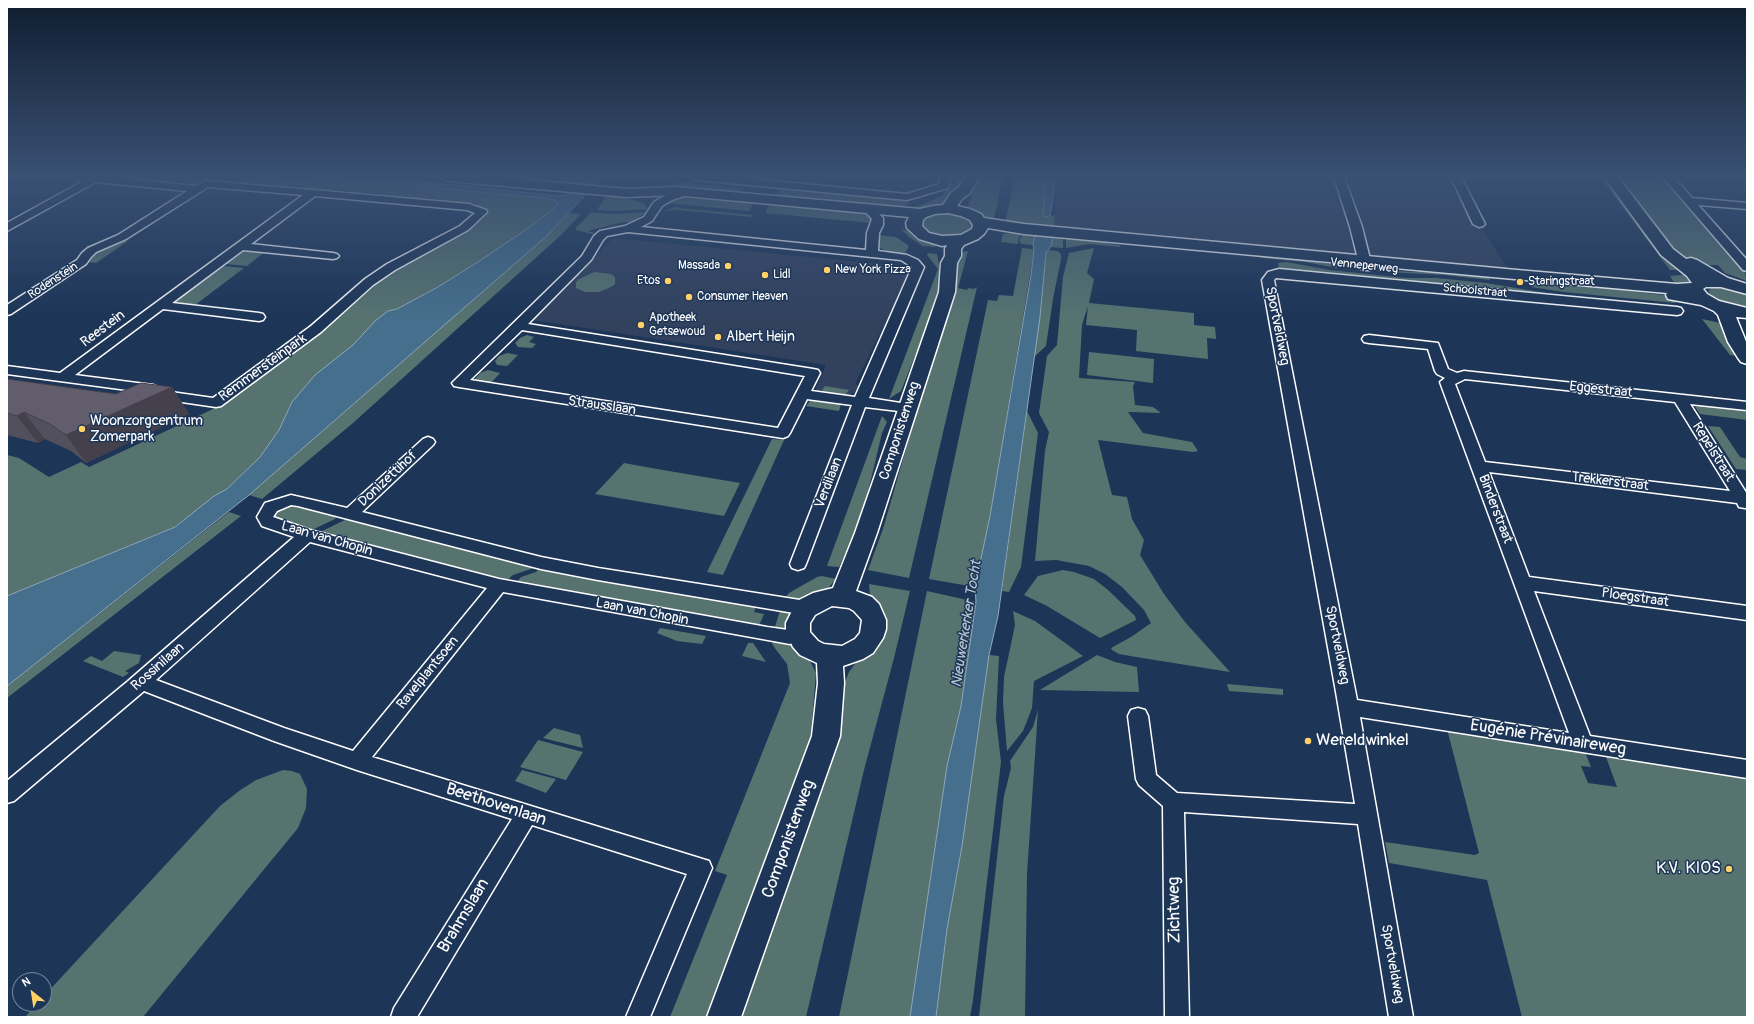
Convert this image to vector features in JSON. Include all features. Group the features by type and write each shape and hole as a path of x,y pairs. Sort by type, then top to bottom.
{"street":[{"name":"Rodenstein","path":"7,310 82,262 86,255 92,250 122,237 141,225"},
{"name":"Reestein","path":"63,378 270,225"},
{"name":"Remmersteinpark","path":"7,370 153,389 168,396 216,403 316,330 369,282 390,267 445,239 468,225"},
{"path":"628,229 636,225"},
{"path":"872,254 873,233 899,225"},
{"name":"Venneperweg","path":"903,225 924,236 942,241 958,241 973,236 1024,229"},
{"path":"973,236 979,231 980,225"},
{"name":"Venneperweg","path":"998,225 1024,229 1266,252 1331,264 1365,263 1414,271 1463,270 1676,289 1722,282"},
{"path":"1355,225 1365,263"},
{"path":"1647,225 1667,252 1693,273 1698,285 1698,294 1726,314 1736,342 1747,358"},
{"path":"1710,225 1747,267"},
{"name":"Strausslaan","path":"518,326 813,373 783,433 459,383 489,356 518,326 587,258 598,238 604,233 628,229 903,257 914,262 918,267"},
{"path":"1656,236 1675,252 1705,273 1722,282 1747,289"},
{"name":"Componistenweg","path":"942,241 942,256 949,263"},
{"name":"Componistenweg","path":"842,597 866,533 947,292 949,263 953,256 953,249 958,241"},
{"path":"241,246 333,256"},
{"name":"Verdilaan","path":"798,564 860,402 918,267"},
{"name":"Schoolstraat","path":"1272,274 1278,273 1677,311"},
{"name":"Sportveldweg","path":"1272,274 1268,280 1348,707 1401,1017"},
{"name":"Venneperweg","path":"1564,279 1590,284 1681,295 1746,313"},
{"path":"160,305 259,317"},
{"path":"1746,313 1743,317 1743,322 1747,340"},
{"path":"1369,339 1433,346 1442,371 1456,378"},
{"name":"Eggestraat","path":"1456,378 1464,375 1747,406"},
{"name":"Binderstraat","path":"1456,378 1447,382 1583,743"},
{"path":"803,394 907,408"},
{"name":"Repelstraat","path":"1679,398 1744,502"},
{"name":"Donizettihof","path":"349,515 428,442"},
{"name":"Trekkerstraat","path":"1479,466 1744,502"},
{"name":"Laan van Chopin","path":"798,632 790,637 767,634 499,585 307,536 268,522 264,517 271,507 291,500 541,563 598,574 806,608"},
{"name":"Rossinilaan","path":"7,794 141,682 307,536"},
{"name":"Ploegstraat","path":"1524,583 1747,614"},
{"name":"Ravelplantsoen","path":"357,761 499,585"},
{"path":"842,597 853,599 863,604 870,611 874,620 874,629 871,638 864,646 854,652 842,656 830,656 818,653 809,648 802,640 798,632 800,620 806,608 822,599 842,597"},
{"name":"Componistenweg","path":"724,1017 826,736 831,683 830,656"},
{"name":"Beethovenlaan","path":"141,682 281,735 357,761 526,815 701,868 638,1017"},
{"name":"Eugénie Prévinaireweg","path":"1348,707 1747,770"},
{"path":"1138,716 1146,779 1173,802 1366,815"},
{"name":"Zichtweg","path":"1173,802 1177,1017"},
{"name":"Brahmslaan","path":"402,1017 526,815"}],"shaded area":[{"path":"533,225 558,225 549,234 249,495 7,686 7,596 175,527 214,496 227,489 260,457 279,430 292,402 315,375 353,345 375,321 388,311 397,309 438,287"},
{"path":"1054,225 1479,225 1508,269 1095,230 1094,233 1054,229"},
{"path":"1035,236 1053,236 1051,246 1046,253 1040,317 998,616 989,655 962,846 947,929 936,1017 910,1017 947,766 961,706 976,602 975,587 990,516 1031,275"},
{"path":"613,238 913,267 855,384 862,387 849,396 815,391 826,365 532,320"}],"green space":[{"path":"471,225 539,225 407,308 397,311 388,311 378,327 292,402 279,430 260,457 227,489 174,527 7,596 7,455 19,458 49,477 81,462 89,467 211,410 239,390 372,282"},
{"path":"558,225 571,225 353,423 262,499 249,495"},
{"path":"579,225 613,225 587,231 595,233 592,234 576,230"},
{"path":"921,225 972,225 971,228 961,235 945,237 929,233"},
{"path":"1020,225 1054,225 1054,229"},
{"path":"1636,225 1644,225 1682,270 1670,270"},
{"path":"1653,225 1706,225 1744,269 1747,281 1725,273 1718,265 1684,265"},
{"path":"901,229 910,231 929,241 936,247 923,246 909,237"},
{"path":"1022,232 1018,239 1018,244 1001,242 1003,234"},
{"path":"1024,232 1063,235 1063,248 1050,247 1053,236 1035,236 1033,245 1021,244 1019,240"},
{"path":"878,235 896,237 909,246 904,255 892,253 878,246"},
{"path":"1066,236 1108,242 1108,244 1120,245 1120,247 1089,244 1066,248"},
{"path":"120,241 128,241 96,263 87,262 91,260 93,253"},
{"path":"1022,248 1033,249 1034,251 990,516 975,587 929,579 988,300 997,301 999,295 1013,296"},
{"path":"1094,248 1087,273 1094,279 1089,303 1194,313 1194,325 1215,327 1216,339 1207,338 1208,359 1136,351 1137,330 1086,325 1088,306 1082,325 1079,378 1135,382 1133,386 1135,405 1153,407 1161,413 1128,412 1143,433 1192,442 1198,451 1193,452 1098,440 1112,495 1127,497 1132,519 1144,540 1140,555 1164,594 1185,622 1230,672 1119,654 1111,648 1131,637 1151,623 1144,610 1122,587 1105,574 1089,566 1056,560 1035,561 1045,451 1049,432 1039,413 1047,356 1057,345 1063,277 1069,253"},
{"path":"247,249 267,250 247,266 226,264"},
{"path":"1048,250 1058,251 1061,254 1061,259 1046,346 1034,357 1046,253"},
{"path":"968,251 958,288 967,290 968,288 974,289 977,287 909,578 868,570 883,529 926,379 957,253"},
{"path":"928,253 937,254 942,282 940,293 901,391 889,399 938,269 927,255"},
{"path":"1260,254 1337,265 1337,268 1305,262 1261,258"},
{"path":"1286,262 1330,270 1405,278 1436,278 1486,283 1565,296 1280,270 1278,263"},
{"path":"223,266 244,268 195,305 174,302"},
{"path":"1377,270 1413,272 1444,271 1489,277 1490,280 1445,275 1379,272"},
{"path":"594,272 611,274 615,277 615,284 599,292 585,292 576,288 576,282 579,279"},
{"path":"1690,274 1690,283 1676,286 1670,276"},
{"path":"1538,280 1671,296 1676,303 1564,292 1531,287 1529,282"},
{"path":"1722,287 1747,295 1747,307 1740,307 1719,302 1708,292 1711,288"},
{"path":"1702,319 1725,324 1739,356 1730,355"},
{"path":"527,335 534,337 529,342 536,344 532,348 518,347 515,343 520,338"},
{"path":"1089,352 1154,359 1153,383 1087,375"},
{"path":"507,353 518,355 507,366 497,365 495,361 499,356"},
{"path":"488,370 500,373 490,384 477,383 475,379 480,373"},
{"path":"825,386 849,390 845,395 825,393 822,390"},
{"path":"815,400 841,404 839,411 806,406 810,401"},
{"path":"1694,405 1747,410 1747,420 1700,414"},
{"path":"1027,411 1038,433 1021,567 1009,592 1002,591"},
{"path":"882,416 887,422 882,433 861,521 839,567 827,566"},
{"path":"1708,426 1720,427 1740,457 1747,459 1747,470 1736,469"},
{"path":"772,439 784,440 723,575 707,572"},
{"path":"624,463 740,483 724,516 595,494"},
{"path":"291,505 301,506 336,517 335,519 310,531 273,518 275,511"},
{"path":"229,512 241,516 7,698 7,686"},
{"path":"347,519 536,565 534,568 513,575 506,581 318,533"},
{"path":"541,566 757,604 754,612 764,614 758,628 515,584 521,577 536,572"},
{"path":"1063,570 1094,579 1108,590 1135,616 1136,620 1100,638 1047,606 1024,595 1038,576"},
{"path":"822,576 836,579 829,587 814,594 794,600 785,598 789,593 817,577"},
{"path":"869,584 910,591 864,770 806,1017 742,1017 832,750 841,714 845,682 849,672 857,661 870,655 877,649 885,634 886,617 880,606 870,595"},
{"path":"927,591 976,602 961,706 947,766 910,1017 839,1017"},
{"path":"781,607 793,609 788,631 774,630"},
{"path":"1013,611 1035,621 1083,656 1034,681 1032,708 1023,731 1007,751 1003,702 1004,677 1015,625"},
{"path":"660,628 706,636 702,644 677,641 657,633"},
{"path":"770,639 792,643 809,659 816,673 811,733 807,750 714,1017 670,1017 727,875 715,871 790,683 787,664"},
{"path":"748,643 753,643 766,662 742,656"},
{"path":"114,651 141,655 139,663 125,671 129,673 123,677 83,661 91,656 102,661"},
{"path":"989,655 999,656 996,719 1001,762 973,1000 970,1017 936,1017 947,929 962,846"},
{"path":"1097,655 1115,662 1137,667 1139,692 1040,690"},
{"path":"1227,684 1283,689 1283,695 1229,691"},
{"path":"1038,710 1027,874 1025,1017 979,1017 1004,796 1011,768 1010,761 1033,727"},
{"path":"554,728 580,735 583,748 543,738"},
{"path":"1447,729 1585,752 1591,767 1581,766 1588,783 1617,787 1606,757 1747,778 1747,1017 1522,1017 1487,880 1389,863 1385,842 1475,855 1479,853"},
{"path":"538,740 583,752 566,780 520,767"},
{"path":"283,770 300,774 307,789 306,808 298,828 143,1017 25,1017 30,1012 52,1012 52,987 220,806 256,780"},
{"path":"522,770 556,779 546,793 515,781"}],"building":[{"path":"7,379 116,394 141,383 172,387 66,435 50,424 24,412 17,416 7,413"}],"place":[{"name":"Massada","path":"728,266"},
{"name":"New York Pizza","path":"827,270"},
{"name":"Lidl","path":"765,275"},
{"name":"Etos","path":"668,281"},
{"name":"Staringstraat","path":"1520,282"},
{"name":"Consumer Heaven","path":"689,297"},
{"name":"Apotheek Getsewoud","path":"641,325"},
{"name":"Albert Heijn","path":"718,337"},
{"name":"Woonzorgcentrum Zomerpark","path":"82,429"},
{"name":"Wereldwinkel","path":"1308,741"},
{"name":"K.V. KIOS","path":"1729,869"}],"water label":[{"name":"Nieuwerkerker Tocht","path":"967,624"}]}
